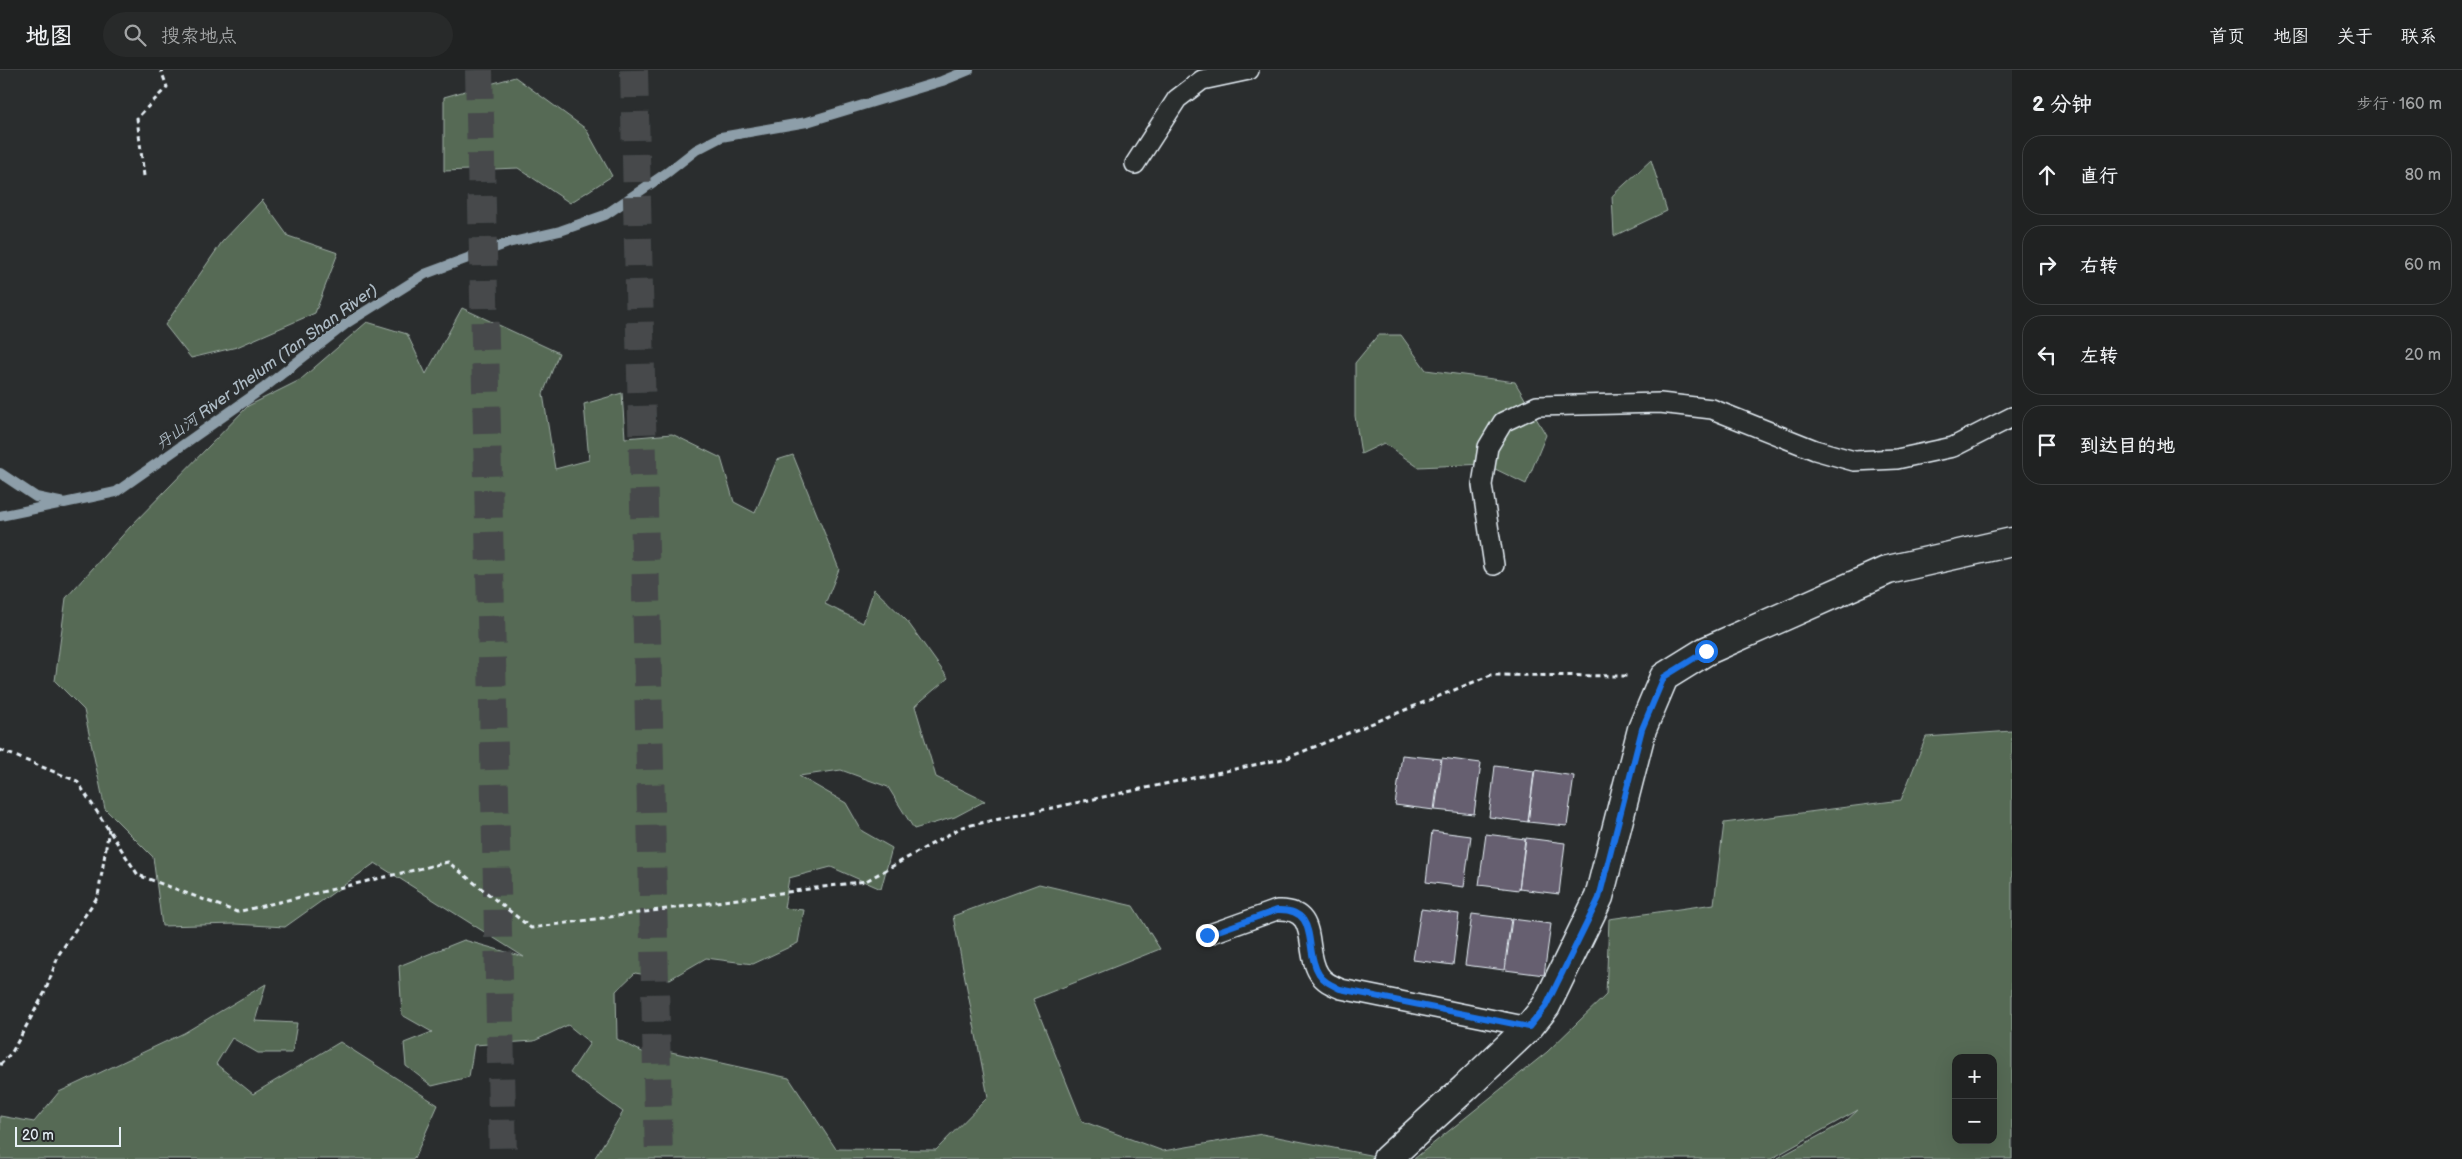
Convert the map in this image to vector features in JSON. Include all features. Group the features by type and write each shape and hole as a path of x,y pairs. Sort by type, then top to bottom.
{"street":[{"path":"1387,1159 1529,1027 1546,1006 1599,898 1642,729 1664,677 1706,651 1888,570 2012,542"}],"lane":[{"path":"1135,164 1177,99 1202,80 1250,70"},
{"path":"1494,566 1482,486 1488,447 1503,422 1537,406 1660,403 1712,409 1815,450 1854,461 1897,458 1953,446 2012,417"},
{"path":"1207,935 1277,910 1289,910 1303,919 1308,927 1317,972 1325,981 1340,989 1529,1027"}],"path":[{"path":"144,176 137,118 167,87 161,70"},
{"path":"0,750 77,781 138,874 237,912 448,862 531,928 866,881 962,827 1287,758 1491,675 1664,677"},
{"path":"0,1065 12,1052 45,992 59,954 98,896 108,829"}],"green space":[{"path":"515,77 586,129 612,176 570,203 518,168 444,171 444,97"},
{"path":"1651,160 1667,211 1614,236 1612,196"},
{"path":"262,200 288,236 338,253 315,313 237,347 191,358 165,325 222,242"},
{"path":"462,308 559,353 543,394 555,469 589,460 584,404 622,393 625,438 672,434 721,458 734,502 755,513 777,460 793,455 839,569 825,604 863,623 874,589 907,621 948,678 915,706 936,777 985,801 955,817 914,829 888,787 841,770 799,776 846,803 862,831 892,848 881,889 831,867 789,878 784,908 804,910 798,943 753,964 706,958 670,979 635,973 616,991 617,1039 656,1059 662,1050 789,1078 836,1149 936,1150 988,1097 953,916 1039,884 1133,906 1160,949 1033,999 1082,1121 1163,1151 1262,1134 1390,1159 594,1159 623,1112 570,1073 590,1043 568,1025 534,1041 474,1045 469,1077 432,1086 406,1066 404,1043 432,1032 402,1015 399,966 464,940 524,957 375,863 285,927 235,924 162,926 153,857 105,809 84,710 55,681 66,598 130,527 248,406 300,380 367,322 407,334 426,374"},
{"path":"1378,335 1401,335 1426,370 1515,382 1546,435 1526,484 1485,464 1418,467 1384,443 1361,454 1355,416 1355,363"},
{"path":"2012,731 2012,1159 1776,1159 1845,1122 1858,1110 1771,1159 1414,1159 1547,1052 1606,995 1609,919 1714,904 1724,823 1901,800 1926,737"},
{"path":"266,984 255,1021 297,1023 292,1053 258,1053 232,1038 216,1064 253,1094 340,1042 438,1105 414,1159 0,1159 0,1116 34,1122 59,1092 184,1033"}],"building":[{"path":"1402,755 1441,759 1434,810 1395,805"},
{"path":"1442,758 1481,763 1474,814 1435,810"},
{"path":"1495,766 1534,771 1528,822 1489,817"},
{"path":"1535,770 1574,776 1567,826 1528,822"},
{"path":"1432,831 1471,836 1464,887 1426,882"},
{"path":"1486,834 1525,839 1519,890 1479,885"},
{"path":"1526,838 1565,843 1559,894 1519,889"},
{"path":"1421,909 1459,914 1453,965 1413,960"},
{"path":"1472,914 1511,919 1504,970 1465,965"},
{"path":"1512,919 1551,924 1544,975 1505,970"}],"waterway":[{"name":"丹山河 River Jhelum (Tan Shan River)","path":"0,473 36,497 64,503 116,492 265,387 347,323 425,274 508,243 560,231 605,215 668,172 696,150 721,137 807,122 942,81 969,70"},
{"path":"0,516 58,504"}],"tunnel":[{"path":"479,70 503,1159"},
{"path":"634,70 659,1159"}],"route":[{"path":"1207,935 1277,910 1289,910 1303,919 1308,927 1317,972 1325,981 1340,989 1355,994 1529,1027 1546,1006 1599,898 1642,729 1664,677 1706,651"}]}
